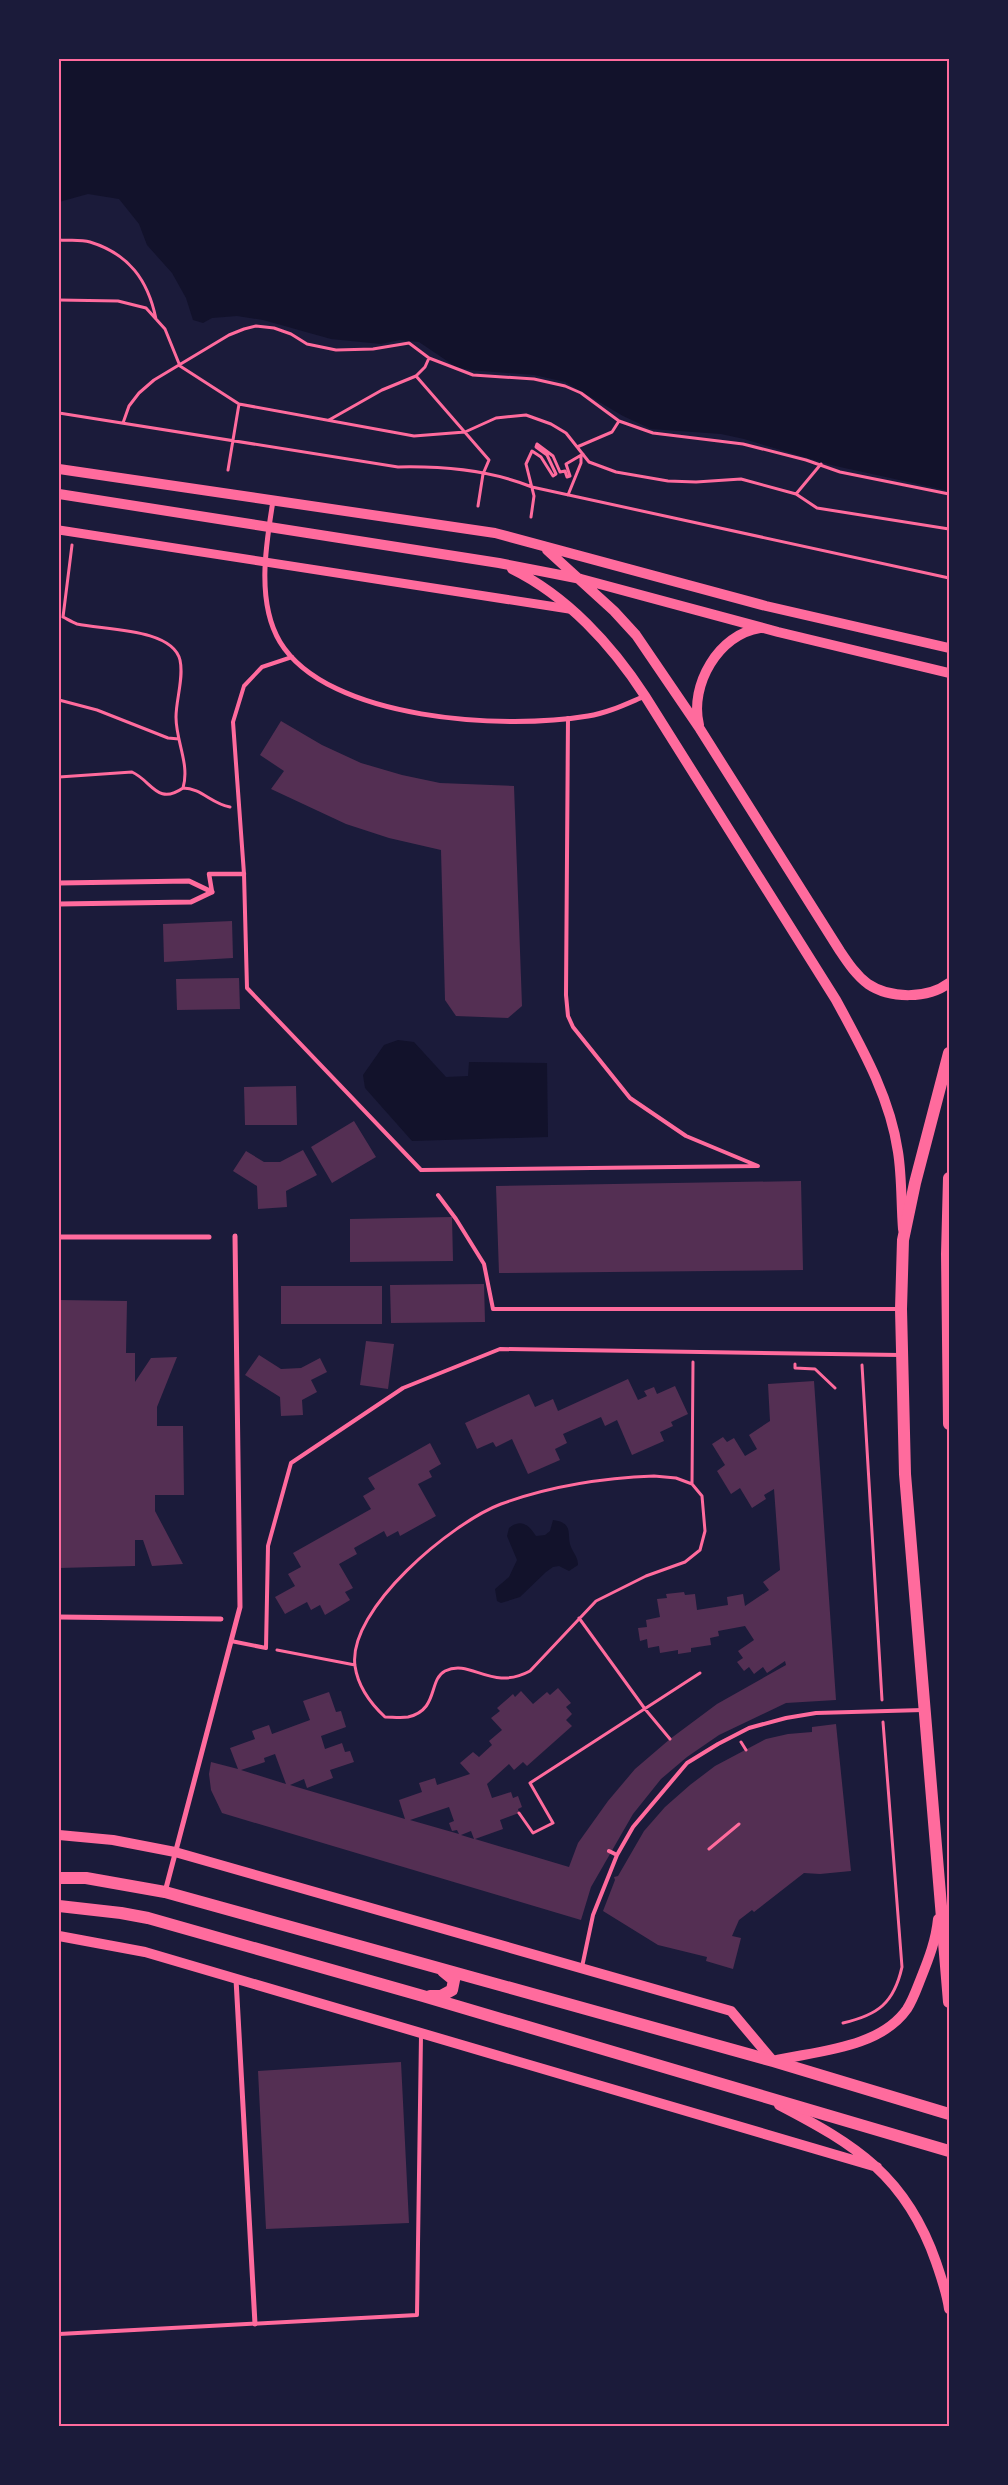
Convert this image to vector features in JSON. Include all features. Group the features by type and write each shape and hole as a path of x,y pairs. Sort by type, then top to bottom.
{"main road":[{"path":"59,469 494,533 766,606 949,648"},
{"path":"59,494 500,563 581,579 762,627 949,673"},
{"path":"544,547 581,579 636,635 700,729 840,952 860,977 870,985 897,994 932,992 949,983"},
{"path":"500,563 529,578 569,608 613,652 645,696 836,1000 872,1069 887,1103 899,1154 903,1240 901,1309 905,1474 949,2002"},
{"path":"700,729 697,719 698,698 710,665 732,639 750,629 762,627"},
{"path":"903,1240 915,1183 949,1053"},
{"path":"949,1178 949,1424"},
{"path":"59,1835 113,1840 175,1852 582,1970 731,2011 773,2061"},
{"path":"59,1878 86,1878 165,1892 773,2061 949,2114"},
{"path":"773,2061 852,2044 876,2035 894,2024 906,2010 928,1961 936,1936 941,1896"},
{"path":"59,1906 148,1918 423,1996 949,2151"},
{"path":"59,1936 114,1945 236,1979 877,2168"},
{"path":"423,1996 441,1996 452,1990 454,1986 452,1977 433,1967"},
{"path":"762,2096 830,2134 877,2168 897,2187 912,2208 927,2236 949,2309"}],"street":[{"path":"273,500 265,561 265,586 271,617 280,641 292,658 324,681 357,698 390,708 432,716 476,720 530,722 568,718 617,708 645,696"},
{"path":"59,530 569,608"},
{"path":"212,892 209,874 244,874"},
{"path":"59,883 188,881 212,892"},
{"path":"59,904 191,902 212,892"},
{"path":"165,1892 240,1607 235,1236"},
{"path":"59,1237 209,1237"},
{"path":"59,1618 221,1619"},
{"path":"236,1979 255,2324"}],"lane":[{"path":"292,658 262,667 244,686 233,722 244,874 247,988 421,1170 758,1166 686,1136 630,1098 582,1042 568,1016 566,995 568,718"},
{"path":"438,1195 456,1219 484,1264 493,1310 901,1309"},
{"path":"231,1641 266,1648 268,1546 291,1463 403,1388 500,1349 902,1355"},
{"path":"582,1970 593,1915 617,1855 633,1827 687,1763 749,1728 816,1713 925,1710"},
{"path":"746,1721 749,1728"},
{"path":"610,1852 617,1855"},
{"path":"59,2308 59,2334 417,2315 421,2034"}],"path":[{"path":"59,240 89,242 126,260 143,279 153,303 156,319"},
{"path":"59,300 118,301 146,308 166,329 180,366 239,404 414,436 465,432 496,418 526,414 551,424 566,433 589,462 601,467 642,478 696,482 741,479 796,494 817,508 949,529"},
{"path":"123,423 129,406 139,393 154,380 229,335 256,326 283,330 307,344 336,350 373,349 409,343 429,358 473,375 534,379 565,386 581,393 619,421 638,429 653,433 743,444 821,464 840,472 949,494"},
{"path":"329,420 382,390 416,376 425,368 429,358"},
{"path":"416,376 489,460 483,474 478,506"},
{"path":"228,470 239,404"},
{"path":"59,413 398,467 436,466 511,478 532,487 949,578"},
{"path":"577,447 612,432 619,421"},
{"path":"531,517 534,496 526,464 532,452 541,457 553,476 556,474 546,455 536,447 537,444 553,456 560,472 565,471 567,477 570,476 566,464 582,455"},
{"path":"568,495 581,463 582,455"},
{"path":"796,494 821,464"},
{"path":"59,776 132,772 142,776 152,789 160,794 175,794 183,788 187,775 179,739 176,704 180,661 175,648 162,640 125,631 76,624 61,618 72,544"},
{"path":"59,700 97,710 168,738 179,739"},
{"path":"183,788 195,788 223,806 239,808"},
{"path":"692,1484 693,1352"},
{"path":"794,1353 795,1368 815,1369 835,1388"},
{"path":"622,1478 676,1478 692,1484 702,1496 705,1514 705,1531 700,1550 685,1562 646,1576 596,1601 530,1671 517,1678 497,1679 467,1669 444,1671 435,1682 431,1701 417,1713 408,1717 385,1717 372,1705 361,1688 354,1665 356,1647 363,1626 400,1576 445,1536 499,1505 554,1487 622,1478"},
{"path":"579,1618 645,1709 670,1739"},
{"path":"266,1648 354,1665"},
{"path":"519,1813 533,1833 553,1823 530,1784 700,1674"},
{"path":"709,1849 738,1824"}],"shaded area":[{"path":"59,59 949,59 949,491 831,465 721,434 651,429 623,416 565,382 534,375 470,370 456,367 419,342 400,340 381,344 331,339 263,320 237,316 212,318 203,323 193,320 186,298 172,273 147,245 139,224 119,199 88,194 59,202"},
{"path":"398,1040 414,1042 446,1077 468,1076 469,1062 547,1063 548,1137 412,1141 365,1088 363,1075 384,1045"},
{"path":"553,1520 567,1527 571,1547 577,1558 578,1565 569,1571 559,1566 553,1567 520,1597 501,1603 497,1601 495,1589 509,1577 517,1560 507,1536 509,1528 517,1523 521,1523 528,1526 536,1536 545,1535 550,1531"}],"building":[{"path":"281,721 322,745 361,763 402,775 440,783 514,786 522,1006 508,1018 456,1016 445,1000 441,850 389,838 346,824 271,789 284,771 260,755"},
{"path":"232,921 233,958 164,962 163,924"},
{"path":"239,978 240,1009 177,1010 176,979"},
{"path":"296,1086 297,1125 245,1125 244,1087"},
{"path":"354,1121 376,1157 332,1183 311,1147"},
{"path":"303,1150 317,1175 286,1191 287,1207 258,1209 257,1186 233,1171 246,1151 264,1162 280,1162"},
{"path":"801,1181 803,1270 499,1273 496,1186"},
{"path":"452,1217 453,1261 350,1262 350,1219"},
{"path":"484,1284 485,1322 391,1323 390,1285"},
{"path":"281,1286 382,1286 382,1324 281,1324"},
{"path":"59,1300 127,1301 126,1353 135,1353 135,1382 151,1358 177,1357 157,1407 157,1426 183,1426 184,1495 155,1495 155,1511 183,1564 152,1566 143,1540 135,1540 135,1566 59,1568"},
{"path":"366,1341 394,1344 388,1389 360,1385"},
{"path":"259,1355 281,1369 301,1368 320,1358 327,1372 311,1380 317,1392 302,1400 303,1415 281,1416 280,1397 245,1375"},
{"path":"628,1379 638,1400 647,1396 644,1391 654,1387 657,1394 675,1386 688,1414 671,1422 673,1426 660,1432 664,1441 632,1455 617,1420 605,1426 601,1417 563,1434 567,1443 555,1449 560,1460 528,1474 512,1439 496,1447 493,1442 477,1449 465,1423 529,1394 535,1407 553,1399 558,1411"},
{"path":"814,1381 836,1700 786,1703 719,1735 687,1757 661,1779 633,1814 591,1887 581,1920 222,1813 211,1790 209,1774 211,1762 238,1769 230,1748 255,1739 252,1731 269,1725 272,1734 310,1720 303,1701 329,1692 336,1712 341,1711 346,1727 321,1736 325,1749 342,1743 345,1752 350,1751 354,1762 330,1770 333,1778 307,1788 304,1779 290,1785 405,1819 399,1800 422,1792 419,1783 435,1778 437,1785 470,1774 460,1763 473,1752 479,1757 492,1745 489,1741 502,1730 491,1718 500,1711 497,1708 513,1694 515,1697 521,1691 533,1704 547,1692 550,1695 558,1688 571,1703 566,1707 572,1714 566,1720 572,1726 527,1766 523,1762 514,1770 509,1764 487,1784 492,1798 511,1792 513,1798 518,1796 522,1807 518,1809 519,1813 500,1820 503,1829 475,1839 569,1867 578,1843 608,1801 635,1769 670,1739 717,1704 786,1665 785,1661 767,1673 763,1667 754,1674 749,1667 744,1671 737,1662 743,1658 738,1651 754,1640 745,1626 718,1631 719,1636 710,1638 711,1645 691,1648 691,1652 678,1654 678,1650 660,1653 659,1646 648,1648 647,1639 640,1641 638,1628 647,1627 646,1620 660,1617 657,1599 667,1598 666,1594 684,1592 685,1595 695,1594 697,1610 728,1605 727,1597 743,1594 745,1606 769,1590 763,1582 780,1570 774,1489 764,1495 766,1499 752,1508 740,1488 731,1494 717,1471 725,1465 712,1444 723,1437 727,1442 734,1438 745,1456 757,1449 749,1435 770,1421 768,1384","holes":["275,1754 286,1784 241,1770 265,1762 264,1758","449,1807 454,1821 449,1823 452,1831 457,1830 459,1834 410,1820","471,1831 474,1839 461,1835"]},
{"path":"430,1443 441,1464 429,1471 432,1477 418,1484 436,1516 400,1536 398,1531 387,1537 384,1531 354,1548 357,1554 339,1564 353,1588 345,1592 350,1600 325,1615 320,1605 311,1610 307,1602 285,1614 275,1597 295,1586 288,1574 301,1567 293,1553 371,1509 363,1496 375,1489 368,1478"},
{"path":"836,1724 851,1871 820,1874 804,1873 754,1912 752,1910 739,1920 732,1936 741,1938 733,1969 706,1961 707,1957 658,1945 603,1911 615,1880 614,1877 618,1876 644,1831 665,1807 690,1785 715,1766 766,1739 788,1734 812,1732 812,1727"},
{"path":"401,2062 409,2223 266,2229 258,2071"}]}
